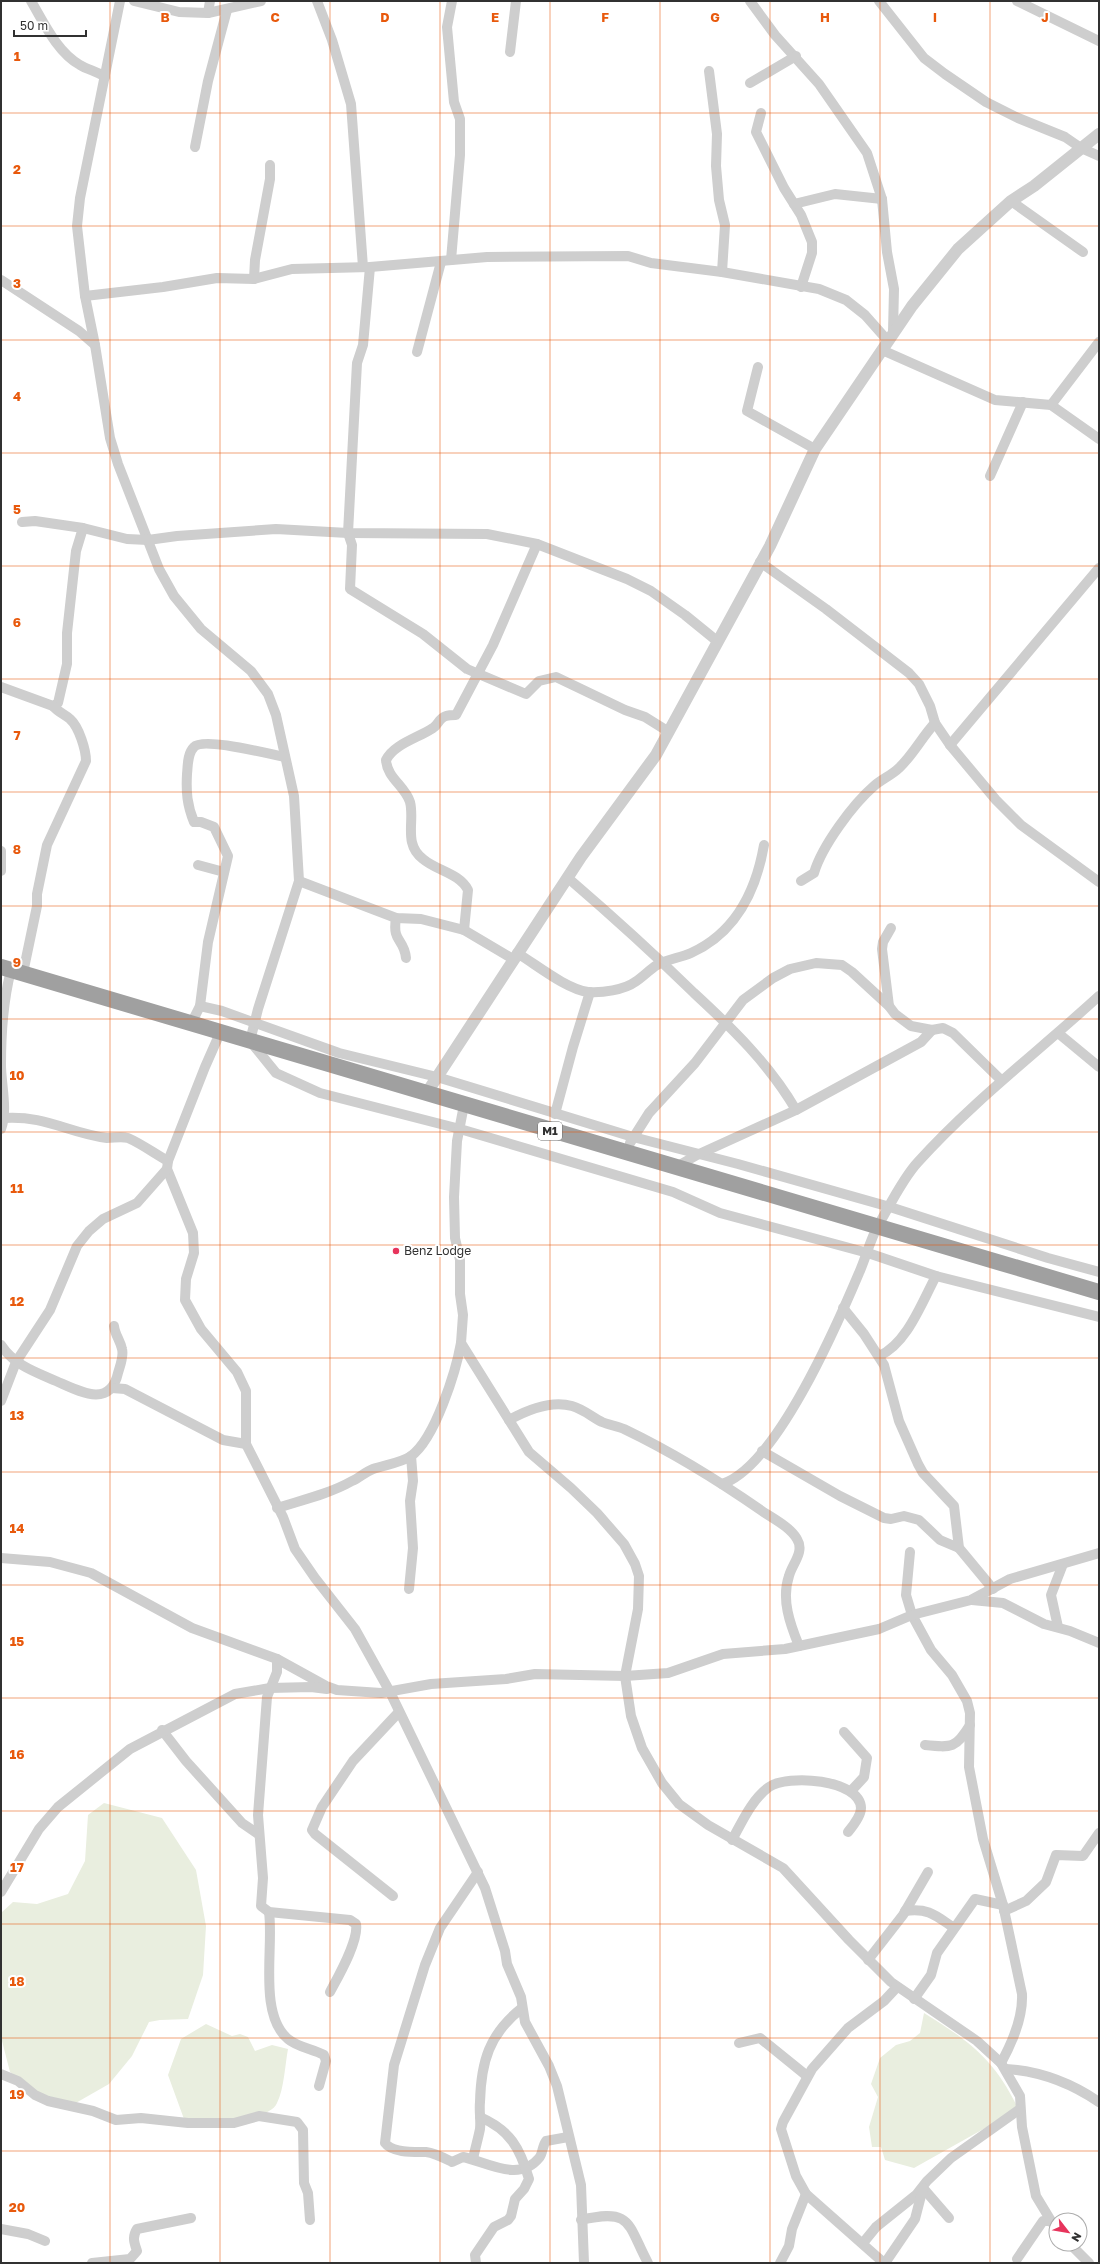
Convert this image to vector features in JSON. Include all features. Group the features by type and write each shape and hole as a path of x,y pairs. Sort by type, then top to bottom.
{"highway":[{"name":"M1","path":"12,970 464,1106 878,1226 1099,1292"}],"street":[{"path":"31,1 49,32 67,55 80,66 95,70 105,77"},
{"path":"120,1 80,198 77,226 84,296 95,345 110,438 159,569 174,596 201,629 251,670 268,694 276,715 294,796 299,881 254,1023 250,1042 276,1073 320,1093 460,1129 673,1192 720,1213 868,1253 936,1276 1099,1317"},
{"path":"134,1 179,12 208,13 262,1"},
{"path":"208,13 210,1"},
{"path":"317,1 332,40 351,104 366,267 362,345 357,363 348,533 352,545 350,589 423,634 467,669 478,674 526,694 539,681 556,677 624,710 645,716 670,732"},
{"path":"416,352 446,261 460,155 460,119 454,102 447,27 452,1"},
{"path":"510,52 516,1"},
{"path":"750,1 775,35 796,56 823,90 867,153 882,200 887,252 894,289 888,341"},
{"path":"879,1 924,58 945,74 986,102 1018,118 1065,137 1081,148 1099,156"},
{"path":"1017,1 1099,41"},
{"path":"194,146 208,81 227,10"},
{"path":"750,83 796,56"},
{"path":"708,71 717,134 716,166 719,200 725,224 722,272"},
{"path":"760,113 756,132 801,215 812,248 801,287"},
{"path":"426,1094 515,956 568,878 637,783 670,732 760,562 815,449 912,306 958,249 1011,201 1034,186 1099,134"},
{"path":"254,279 255,260 270,179 270,165"},
{"path":"794,204 835,194 882,200"},
{"path":"1011,201 1083,252"},
{"path":"84,296 163,288 217,278 254,279 292,269 366,267 488,257 628,256 651,263 722,272 819,289 846,300 865,315 888,341 995,400 1052,405 1099,439"},
{"path":"1,280 79,331 95,345"},
{"path":"1052,405 1099,342"},
{"path":"758,367 747,411 815,449"},
{"path":"990,476 1023,402"},
{"path":"22,522 35,521 83,528 127,539 148,540 177,536 276,529 348,533 487,534 537,544 627,579 651,591 685,615 717,641"},
{"path":"52,706 58,703 67,664 67,633 76,551 83,528"},
{"path":"464,930 468,890 461,881 422,859 416,852 410,839 409,800 389,772 386,760 389,754 435,727 439,720 447,715 456,715 516,596 537,544"},
{"path":"760,562 826,609 909,673 919,684 930,706 935,723 950,745 996,800 1021,825 1099,882"},
{"path":"950,745 1099,568"},
{"path":"1,687 52,706 58,713 71,720 86,749 86,761 47,845 37,894 37,906 12,970 3,1017 1,1065 3,1118 1,1129"},
{"path":"801,881 814,873 818,861 841,824 873,786 900,767 923,736 935,723"},
{"path":"191,1024 200,1006 208,942 228,856 214,827 201,822 194,822 186,797 189,758 193,748 200,744 285,757"},
{"path":"299,881 396,918 421,919 464,930 576,990 590,992 620,988 634,983 662,962 690,953 725,929 751,893 759,872 764,845"},
{"path":"1,851 1,872"},
{"path":"198,865 224,872"},
{"path":"568,878 662,962 725,1022 768,1068 796,1110"},
{"path":"396,918 394,931 405,951 406,958"},
{"path":"889,1006 882,948 883,942 892,928"},
{"path":"626,1153 633,1137 649,1113 695,1063 743,1000 772,978 790,969 816,963 842,965 852,972 889,1006 895,1014 911,1026 932,1030 943,1028 953,1033 1001,1080"},
{"path":"555,1114 590,992"},
{"path":"722,1484 739,1476 783,1424 806,1386 868,1253 878,1226 916,1164 1001,1080 1058,1033 1099,996"},
{"path":"200,1006 339,1053 436,1077 633,1137 697,1155 738,1164 890,1207 1048,1258 1099,1272"},
{"path":"676,1167 697,1155 796,1110 921,1042 932,1030"},
{"path":"1,1401 16,1362 50,1310 77,1246 89,1231 103,1219 137,1203 168,1165 205,1067 220,1033"},
{"path":"1058,1033 1099,1067"},
{"path":"277,1508 352,1482 371,1469 410,1456 427,1436 443,1406 458,1359 463,1315 460,1294 460,1260 455,1238 454,1197 460,1129 464,1106"},
{"path":"3,1118 21,1116 41,1119 107,1138 127,1138 168,1165 193,1233 194,1253 186,1279 185,1300 201,1329 237,1372 246,1391 246,1444 277,1508 283,1517 295,1549 315,1578 355,1629 390,1692 478,1872 494,1916 508,1964 518,1987 525,2022 549,2066 557,2086 568,2137 581,2185 581,2220 584,2263"},
{"path":"879,1356 888,1352 904,1335 936,1276"},
{"path":"843,1308 879,1356 888,1375 900,1421 923,1473 954,1506 959,1548"},
{"path":"112,1388 122,1356 122,1349 115,1336 114,1326"},
{"path":"461,1343 529,1452 571,1488 597,1513 624,1544 635,1564 639,1576 638,1609 625,1676 631,1716 640,1742 662,1783 679,1804 732,1840 784,1868 868,1960 897,1987 978,2041 1004,2066 1020,2096 1020,2109 1036,2196 1048,2216"},
{"path":"1,1345 16,1362 90,1395 102,1394 112,1388 125,1389 223,1440 246,1444"},
{"path":"509,1420 538,1407 563,1405 572,1406 600,1421 623,1429 722,1484 784,1526 792,1533 800,1544 800,1551 788,1577 786,1588 786,1607 799,1646"},
{"path":"762,1450 840,1496 884,1518 891,1519 904,1516 919,1520 940,1540 959,1548 993,1589"},
{"path":"409,1589 413,1548 410,1500 413,1481 410,1456"},
{"path":"910,1552 906,1595 912,1615 931,1650 952,1675 967,1701 970,1725 969,1767 983,1839 1003,1908 1022,2003 1004,2066"},
{"path":"1,1892 38,1829 58,1807 115,1760 162,1730 235,1694 270,1688 311,1687 337,1690 390,1692 431,1684 506,1679 535,1674 625,1676 668,1673 723,1654 770,1651 879,1629 912,1615 971,1600 1010,1580 1099,1552"},
{"path":"1,1558 50,1562 91,1573 192,1628 277,1659 337,1690"},
{"path":"1058,1626 1051,1595 1063,1564"},
{"path":"971,1600 1003,1604 1044,1624 1058,1626 1099,1643"},
{"path":"277,1659 275,1680 270,1688 258,1834 263,1878 261,1906 269,1912 350,1920 356,1924 355,1935 347,1958 330,1992"},
{"path":"393,1896 315,1834 312,1830 322,1807 353,1761 399,1712"},
{"path":"925,1745 947,1747 957,1744 970,1725"},
{"path":"162,1730 186,1761 242,1823 258,1834"},
{"path":"844,1732 867,1758 864,1777 851,1791"},
{"path":"732,1840 756,1800 775,1784 797,1780 818,1781 839,1786 851,1791 858,1798 861,1808 856,1820 848,1832"},
{"path":"914,1999 927,1983 937,1953 975,1899 1003,1908 1026,1901 1046,1882 1056,1855 1083,1856 1099,1833"},
{"path":"478,1872 440,1928 425,1965 394,2065 385,2142 393,2148 418,2154 426,2152 452,2162 463,2157 473,2159 494,2168 506,2170 526,2168 541,2156 542,2146 546,2141 568,2137"},
{"path":"868,1960 905,1911 928,1872"},
{"path":"905,1911 918,1909 929,1911 954,1928"},
{"path":"269,1912 271,1924 270,1982 275,2021 288,2040 324,2055 326,2061 319,2086"},
{"path":"897,1987 884,2001 848,2028 808,2076 801,2092 782,2122 781,2129 796,2176 806,2194 884,2263 915,2220 923,2188 927,2181 951,2158 1020,2109"},
{"path":"473,2159 480,2128 480,2092 483,2064 488,2049 497,2032 510,2017 522,2008"},
{"path":"739,2043 760,2038 808,2076"},
{"path":"1004,2066 1040,2073 1057,2080 1099,2102"},
{"path":"1,2074 18,2081 35,2095 48,2101 93,2111 116,2120 141,2118 188,2123 234,2123 259,2116 297,2122 302,2130 304,2183 308,2193 310,2220"},
{"path":"476,2263 475,2255 494,2227 508,2220 512,2216 515,2199 524,2189 529,2179 515,2143 505,2130 480,2117"},
{"path":"923,2188 949,2218"},
{"path":"863,2243 887,2217 923,2188"},
{"path":"780,2263 789,2246 792,2228 806,2194"},
{"path":"581,2220 608,2216 625,2219 630,2224 648,2263"},
{"path":"92,2263 130,2259 137,2251 133,2239 137,2229 191,2218"},
{"path":"1017,2259 1043,2221 1048,2223"},
{"path":"1,2229 28,2234 45,2241"},
{"path":"1078,2252 1089,2263"}],"shaded area":[{"path":"104,1803 162,1818 196,1870 206,1926 203,1975 188,2019 149,2022 132,2056 109,2084 74,2104 45,2097 10,2072 1,2037 1,1913 13,1902 37,1904 68,1894 85,1861 88,1815"},
{"path":"924,2013 967,2042 989,2063 999,2075 1017,2106 987,2127 914,2168 885,2160 881,2147 872,2147 869,2127 878,2097 871,2084 880,2058 896,2045 910,2041 920,2033"},
{"path":"206,2024 232,2036 240,2034 248,2037 255,2051 272,2045 288,2049 281,2091 277,2103 271,2110 249,2118 219,2120 184,2119 168,2075 181,2039"}],"place":[{"name":"Benz Lodge","path":"396,1251"}]}
